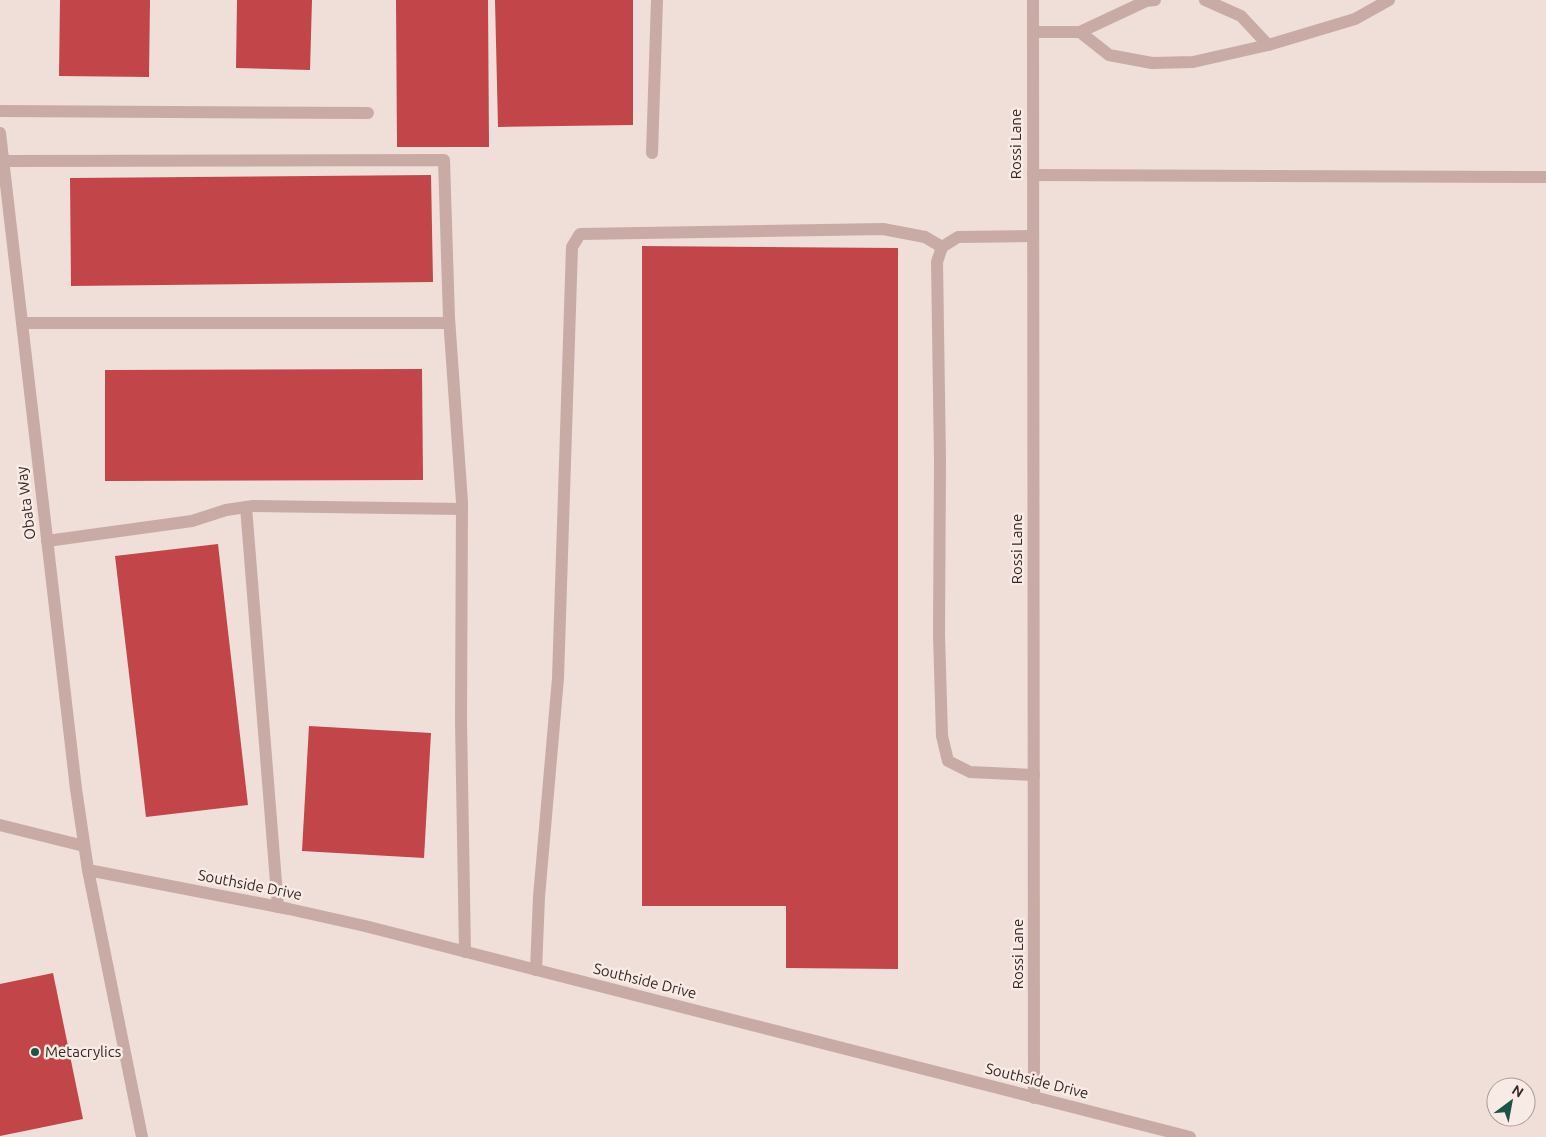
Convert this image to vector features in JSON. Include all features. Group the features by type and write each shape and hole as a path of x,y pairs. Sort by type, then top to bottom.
{"street":[{"path":"652,153 657,0"},
{"name":"Rossi Lane","path":"1033,0 1034,1098"},
{"path":"1033,32 1080,32 1146,1 1155,0"},
{"path":"1205,0 1241,16 1268,44"},
{"path":"1080,32 1109,55 1152,63 1193,62 1268,44 1355,19 1388,0"},
{"path":"0,111 368,113"},
{"name":"Obata Way","path":"0,133 3,161 5,228 22,323 84,846 142,1137"},
{"path":"3,161 444,160 450,323 462,510 461,721 465,952"},
{"path":"1033,175 1546,177"},
{"path":"536,970 539,896 558,678 572,247 580,234 883,229 925,237 942,247"},
{"path":"1033,236 958,237 942,247 937,262 940,461 938,636 942,736 948,761 970,772 1034,775"},
{"path":"22,323 450,323"},
{"path":"47,541 192,521 226,510 246,507 462,510"},
{"path":"246,507 278,907"},
{"path":"0,826 84,846"},
{"name":"Southside Drive","path":"88,870 278,907 465,952 1190,1137"}],"building":[{"path":"60,0 150,0 149,77 59,76"},
{"path":"237,0 312,0 310,70 236,68"},
{"path":"396,0 488,0 489,147 397,147"},
{"path":"495,0 633,0 633,125 498,127"},
{"path":"431,175 433,282 71,286 70,178"},
{"path":"642,246 898,248 898,969 786,968 786,906 642,906"},
{"path":"422,369 423,480 105,481 105,370"},
{"path":"218,544 248,805 146,817 115,556"},
{"path":"309,726 431,733 424,858 302,851"},
{"name":"Metacrylics","path":"53,973 83,1119 0,1136 0,984"}],"place":[{"name":"Metacrylics","path":"35,1052"}]}
